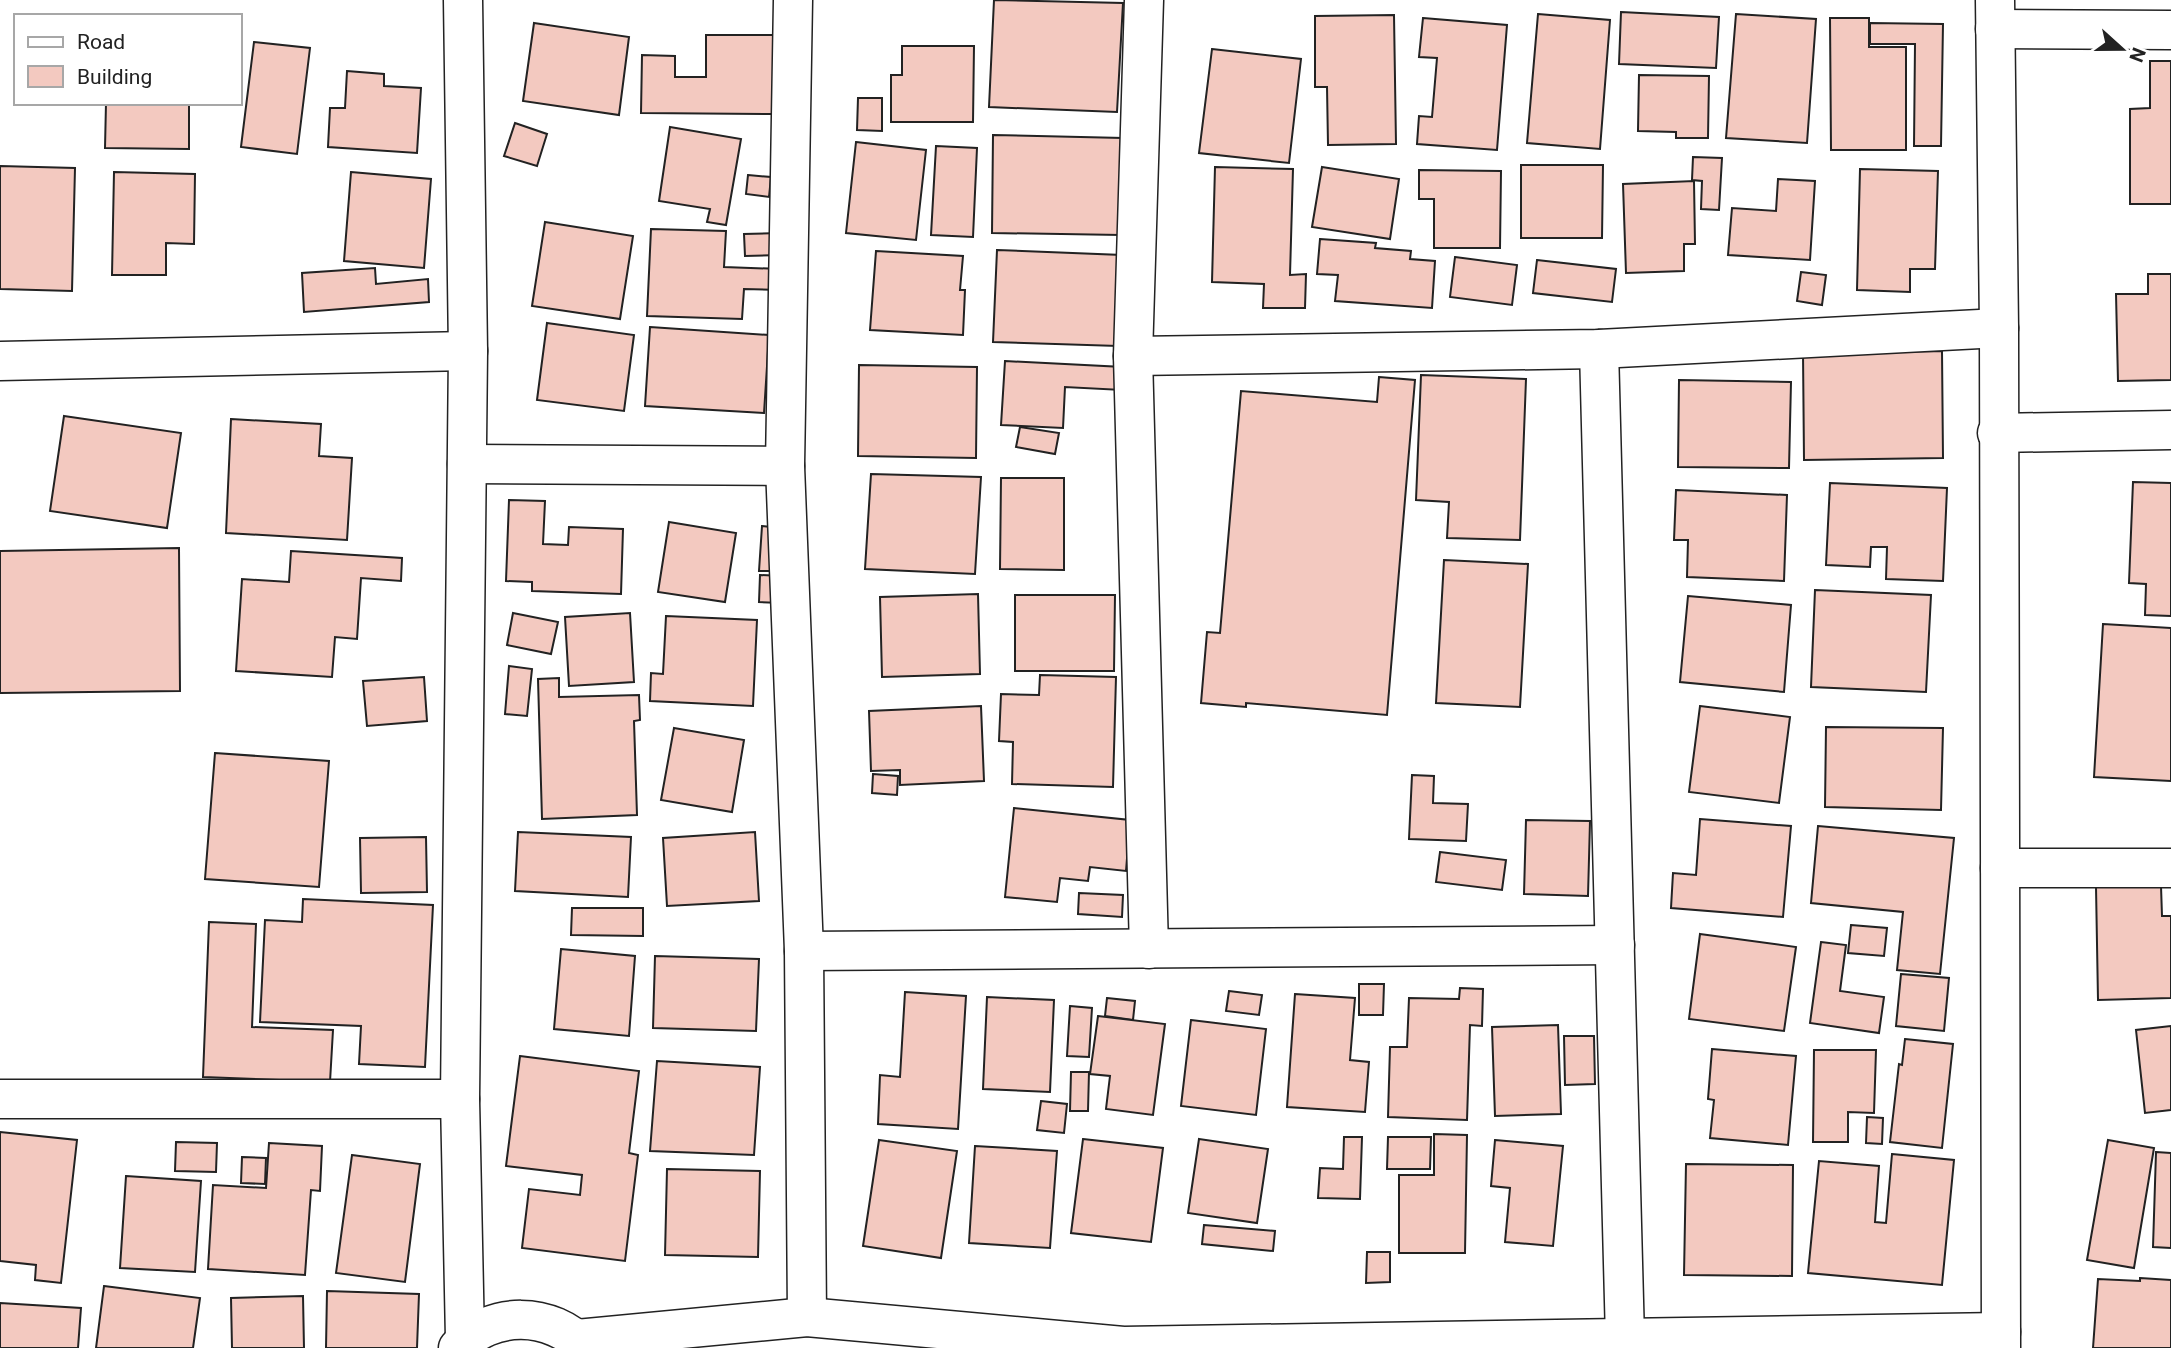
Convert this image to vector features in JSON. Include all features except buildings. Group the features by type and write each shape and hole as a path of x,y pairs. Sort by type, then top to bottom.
{"street":[{"path":"462,1344 460,1099 468,351 463,0"},
{"path":"793,0 785,466 804,951 807,1317"},
{"path":"1144,0 1133,356 1149,949"},
{"path":"462,1344 491,1324 521,1319 551,1324 581,1344 807,1317 1123,1347 1625,1339 2001,1340 1997,433 1999,328 1995,15 2171,30"},
{"path":"1133,356 1599,349 1999,328"},
{"path":"1599,349 1625,1339"},
{"path":"0,361 468,351"},
{"path":"1997,433 2171,430"},
{"path":"467,464 785,466"},
{"path":"2000,868 2171,868"},
{"path":"804,951 1615,945"},
{"path":"0,1099 460,1099"}]}
